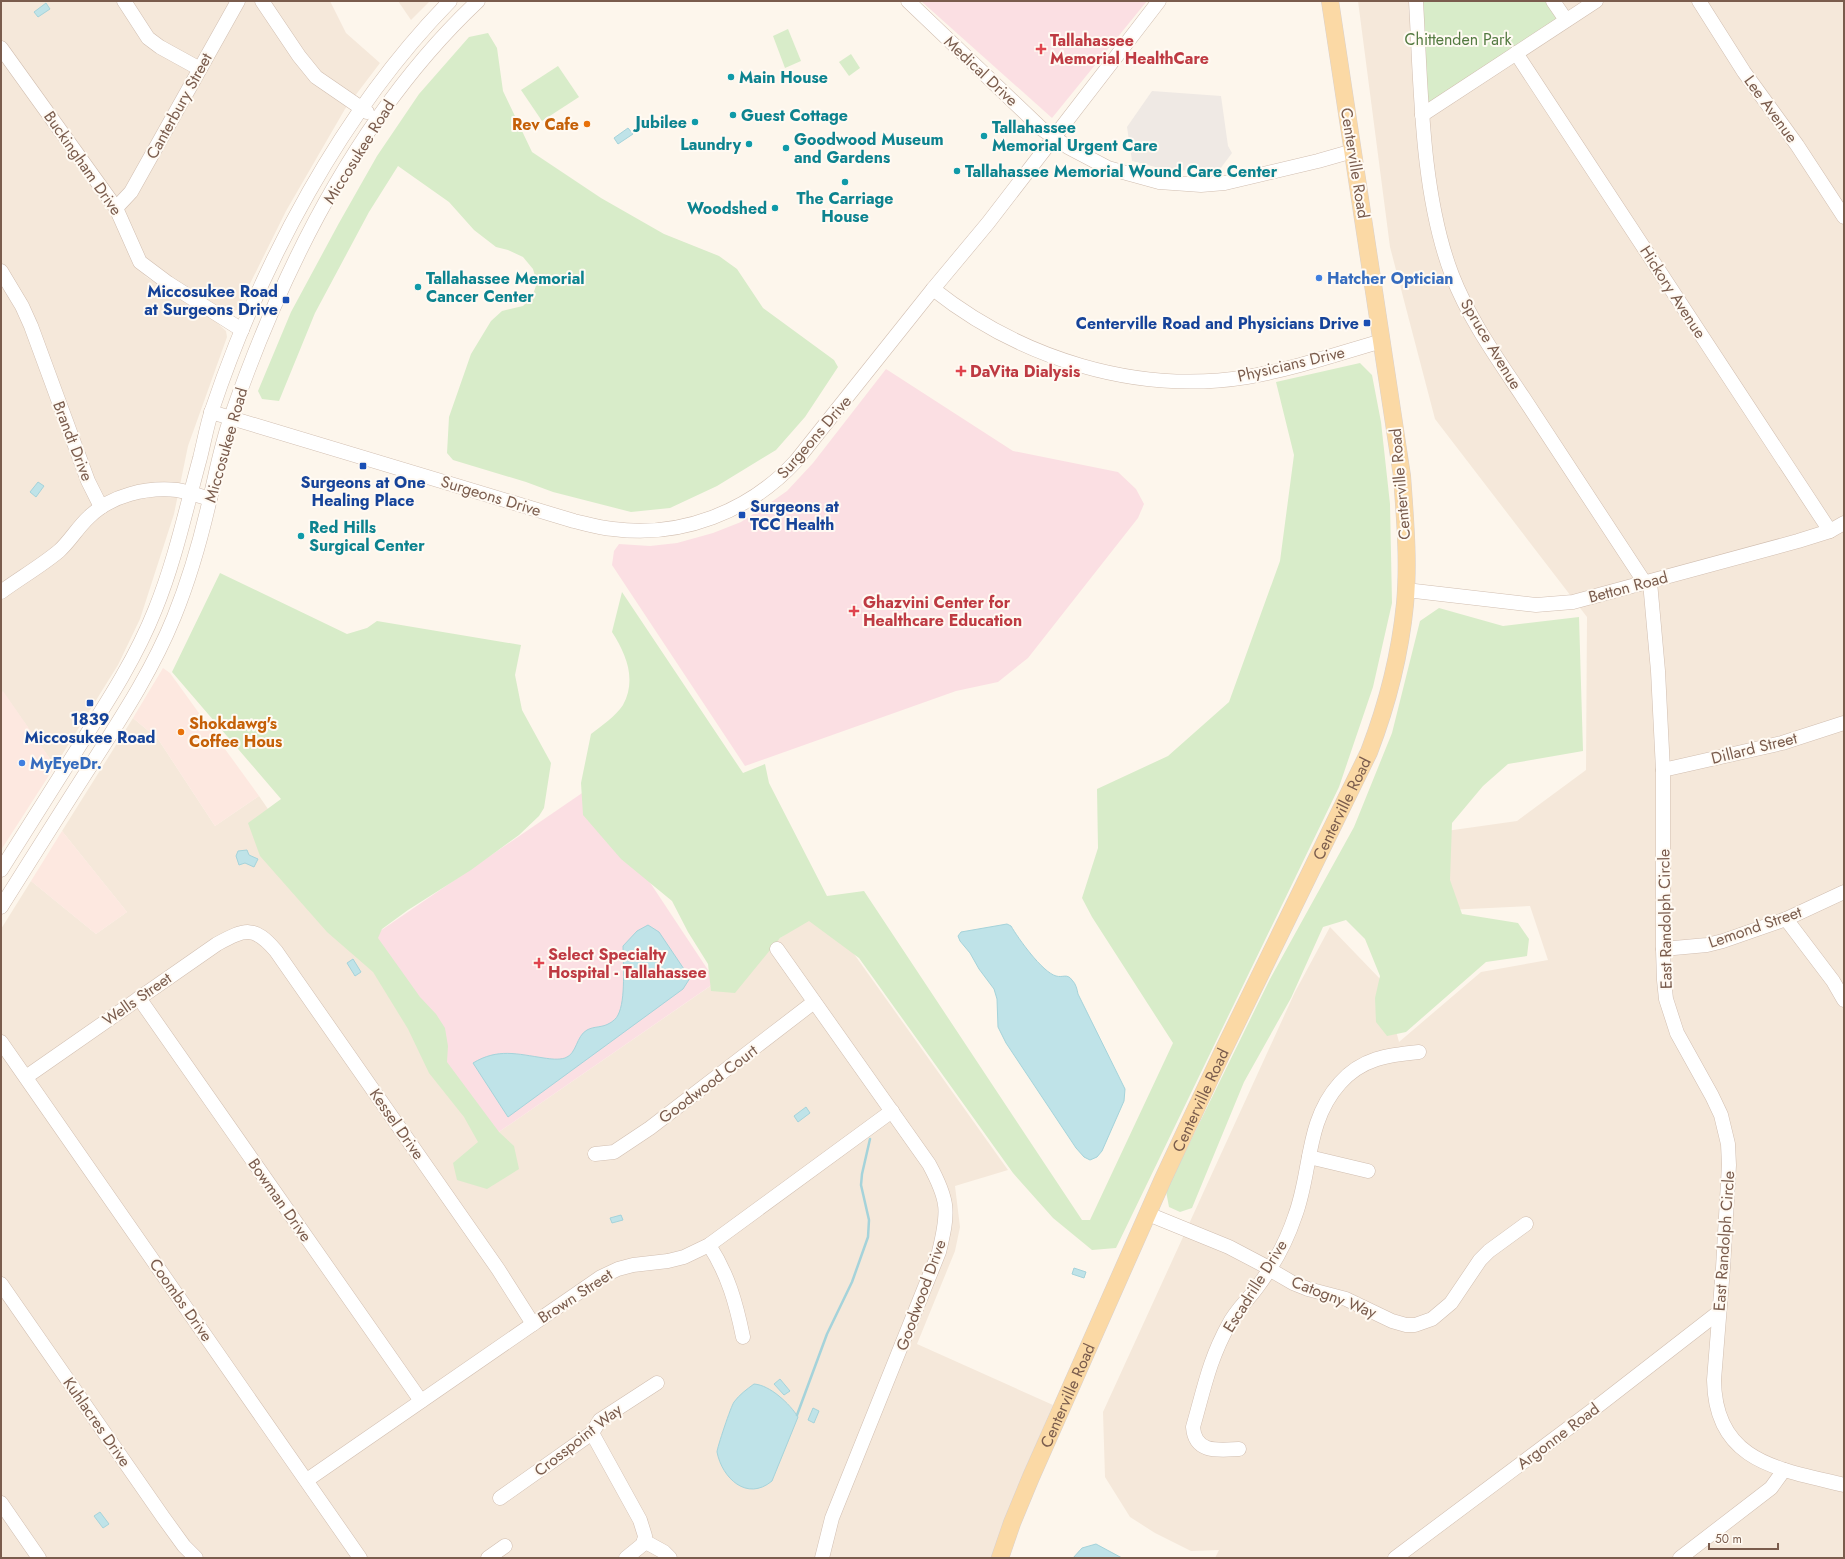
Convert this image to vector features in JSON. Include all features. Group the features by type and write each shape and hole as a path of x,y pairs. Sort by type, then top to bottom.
{"main road":[{"name":"Centerville Road","path":"1000,1558 1012,1523 1031,1477 1148,1214 1223,1051 1369,752 1386,702 1395,666 1406,590 1406,545 1402,476 1330,1"}],"street":[{"path":"124,1 148,38 160,47 200,69"},
{"name":"Canterbury Street","path":"116,208 131,192 238,1"},
{"path":"262,1 299,56 316,77 376,119"},
{"name":"Miccosukee Road","path":"1,870 118,686 140,643 166,582 211,412 242,330 286,236 344,134 361,108 414,39 450,1"},
{"name":"Miccosukee Road","path":"1,907 134,697 149,670 174,616 197,553 220,456 231,418 276,299 330,196 376,119 402,83 477,1"},
{"name":"Medical Drive","path":"908,1 1042,129 1054,138 1090,159 1128,174 1159,182 1201,185 1236,182 1353,151"},
{"name":"Surgeons Drive","path":"211,412 574,521 604,528 638,531 686,526 720,515 745,503 784,474 988,223 1159,1"},
{"name":"Spruce Avenue","path":"1416,1 1422,115 1430,184 1436,218 1452,275 1480,330 1647,582"},
{"path":"1553,1 1566,20"},
{"path":"1422,115 1596,1"},
{"name":"Lee Avenue","path":"1699,1 1744,72 1797,146 1840,201 1844,217"},
{"name":"Buckingham Drive","path":"1,48 116,208 140,262 191,299 242,330"},
{"name":"Hickory Avenue","path":"1516,53 1830,531"},
{"name":"Brandt Drive","path":"1,272 22,306 31,326 88,481 101,507"},
{"name":"Physicians Drive","path":"933,289 978,321 1042,353 1097,370 1155,379 1186,381 1247,377 1299,366 1382,341"},
{"path":"1,592 58,552 82,524 101,507 123,497 139,492 178,490 210,499"},
{"name":"Betton Road","path":"1406,590 1521,604 1574,602 1798,541 1830,531 1844,523"},
{"name":"East Randolph Circle","path":"1647,582 1658,671 1663,770 1664,980 1670,1016 1677,1033 1721,1115 1728,1144 1729,1165 1714,1394 1718,1413 1727,1432 1739,1446 1754,1458 1784,1470 1844,1485"},
{"path":"118,686 134,697"},
{"name":"Dillard Street","path":"1663,770 1782,743 1844,723"},
{"name":"Lemond Street","path":"1663,949 1707,945 1723,941 1786,920 1844,892"},
{"path":"1786,920 1833,981 1844,1000"},
{"name":"Wells Street","path":"26,1077 217,944 242,932 253,933"},
{"name":"Kessel Drive","path":"253,933 267,940 276,951 498,1269 533,1324"},
{"name":"Goodwood Drive","path":"777,949 929,1164 939,1182 946,1210 945,1227 939,1252 832,1518 822,1558"},
{"name":"Bowman Drive","path":"139,998 421,1401"},
{"name":"Goodwood Court","path":"595,1154 614,1152 650,1128 814,1002"},
{"name":"Coombs Drive","path":"1,1042 360,1558"},
{"name":"Escadrille Drive","path":"1239,1449 1213,1450 1200,1444 1196,1439 1193,1427 1204,1381 1214,1354 1230,1323 1259,1285 1295,1217 1305,1184 1312,1139 1320,1111 1340,1082 1355,1069 1372,1060 1388,1055 1419,1052"},
{"name":"Brown Street","path":"307,1480 594,1281 618,1268 684,1257 709,1245 892,1111"},
{"path":"1309,1157 1368,1170"},
{"name":"Catogny Way","path":"1148,1214 1229,1247 1269,1268 1293,1283 1308,1289 1346,1299 1392,1321 1406,1325 1423,1324 1432,1319 1458,1295 1473,1268 1489,1251 1526,1224"},
{"path":"709,1245 720,1262 731,1289 737,1307 743,1337"},
{"name":"Kuhlacres Drive","path":"1,1284 163,1518 184,1546 196,1558"},
{"name":"Argonne Road","path":"1395,1558 1594,1409 1719,1312"},
{"name":"Crosspoint Way","path":"500,1498 592,1433 600,1420 657,1383"},
{"path":"592,1433 640,1520 644,1541 642,1545 626,1558"},
{"path":"1680,1558 1771,1488 1784,1470"},
{"path":"1,1503 39,1558"},
{"path":"644,1541 664,1552 670,1558"},
{"path":"488,1558 505,1546"}],"shaded area":[{"path":"1,1 330,1 346,33 380,63 345,109 286,211 237,310 227,312 143,275 212,318 226,331 227,337 188,446 174,514 140,619 118,665 55,766 3,692 1,693"},
{"path":"398,1 430,1 411,20"},
{"name":"Tallahassee Memorial HealthCare","path":"921,1 1147,1 1052,118"},
{"path":"1358,1 1844,1 1844,1558 1215,1558 1219,1550 1191,1551 1155,1533 1130,1517 1105,1477 1103,1412 1295,992 1330,927 1383,982 1399,1042 1481,972 1548,960 1530,906 1447,910 1439,832 1517,821 1586,770 1587,617 1435,419 1390,247"},
{"path":"1152,91 1221,96 1228,146 1232,153 1220,169 1171,171 1132,161 1127,127"},
{"name":"Ghazvini Center for Healthcare Education","path":"886,369 1013,451 1118,472 1136,489 1144,504 1138,518 1028,658 998,682 956,691 745,766 612,565 614,551 619,544 650,546 677,543 713,533 741,522 767,505 787,491 813,463"},
{"path":"163,668 170,673 259,796 215,826 158,739 133,718"},
{"path":"3,691 55,766 1,850 1,693"},
{"path":"133,718 158,739 215,826 259,796 493,1136 822,909 1008,1170 955,1186 960,1227 955,1251 917,1344 1053,1405 1023,1474 993,1558 1,1558 1,929 31,881 96,934 127,912 62,831"},
{"name":"Select Specialty Hospital - Tallahassee","path":"588,789 716,982 493,1136 361,944"},
{"path":"62,831 127,912 96,934 31,881"}],"green space":[{"name":"Chittenden Park","path":"1419,1 1545,1 1557,19 1425,105"},
{"path":"788,29 801,61 785,68 773,36"},
{"path":"488,33 497,48 503,91 532,152 601,198 664,234 719,256 737,269 763,308 834,360 838,367 805,417 776,450 717,486 670,508 631,512 553,492 526,482 453,460 447,453 449,417 471,354 491,321 502,311 523,306 532,297 537,283 533,269 523,257 508,250 496,247 474,230 449,202 398,166 369,212 315,313 279,401 262,399 258,391 291,312 377,156 419,94 469,37"},
{"path":"851,54 860,68 849,76 839,62"},
{"path":"558,66 579,97 542,121 521,90"},
{"path":"1360,363 1372,375 1381,422 1390,504 1392,603 1373,687 1339,787 1116,1248 1092,1250 1053,1218 1013,1173 859,958 809,921 780,938 735,993 711,991 708,964 688,932 672,901 621,859 583,815 581,783 591,734 608,721 620,709 627,695 629,686 628,667 622,649 612,632 622,592 743,773 765,764 769,783 827,896 864,891 1082,1220 1090,1220 1173,1043 1092,917 1082,898 1098,848 1097,789 1168,756 1229,702 1280,561 1294,455 1276,382"},
{"path":"220,573 347,634 367,628 377,621 521,645 515,675 522,710 551,763 544,808 539,816 519,835 471,870 408,910 382,929 378,938 420,997 436,1014 445,1028 448,1046 447,1062 499,1132 514,1146 519,1169 487,1189 457,1180 453,1163 478,1142 464,1117 429,1073 408,1029 373,972 327,932 260,856 248,823 281,799 172,672"},
{"path":"1439,608 1503,626 1579,617 1583,751 1508,764 1483,786 1452,823 1450,880 1462,914 1518,923 1529,939 1527,956 1486,962 1406,1032 1387,1036 1376,1022 1375,998 1380,976 1365,939 1346,920 1323,927 1291,998 1244,1082 1192,1208 1180,1212 1169,1207 1166,1191 1270,979 1354,827 1392,733 1420,621"}],"water":[{"path":"46,3 50,9 38,17 34,12"},
{"path":"628,128 633,134 618,144 614,138"},
{"path":"38,482 44,486 36,497 30,492"},
{"path":"247,850 249,855 258,859 254,867 245,863 239,865 236,856 238,851"},
{"path":"1007,924 1011,926 1037,962 1050,973 1056,976 1067,976 1073,982 1125,1089 1124,1101 1102,1151 1097,1157 1090,1160 1084,1157 1076,1148 1006,1043 998,1027 997,999 994,989 958,936 961,932"},
{"path":"648,925 659,932 690,978 683,989 508,1117 473,1063 491,1055 508,1053 554,1059 562,1059 569,1056 583,1033 590,1029 607,1025 617,1016 621,1008 623,991 623,946 637,931"},
{"path":"353,959 361,972 355,976 347,963"},
{"path":"806,1107 810,1113 798,1122 794,1116"},
{"path":"621,1215 623,1220 612,1223 610,1218"},
{"path":"1074,1268 1086,1272 1084,1278 1072,1274"},
{"path":"780,1379 790,1391 784,1395 774,1384"},
{"path":"754,1384 773,1391 790,1406 798,1417 772,1481 763,1487 754,1489 745,1488 730,1478 720,1462 717,1452 724,1427 734,1402"},
{"path":"813,1408 819,1411 814,1423 808,1420"},
{"path":"100,1512 109,1524 103,1528 94,1516"},
{"path":"1096,1544 1122,1558 1073,1558 1082,1548"}],"waterway":[{"path":"797,1415 827,1334 852,1282 868,1237 869,1220 861,1185 870,1139"}],"place":[{"name":"Tallahassee Memorial HealthCare","path":"1041,49"},
{"name":"Main House","path":"731,77"},
{"name":"Guest Cottage","path":"733,115"},
{"name":"Jubilee","path":"695,122"},
{"name":"Rev Cafe","path":"587,124"},
{"name":"Tallahassee Memorial Urgent Care","path":"984,136"},
{"name":"Laundry","path":"749,144"},
{"name":"Goodwood Museum and Gardens","path":"786,148"},
{"name":"Tallahassee Memorial Wound Care Center","path":"957,171"},
{"name":"The Carriage House","path":"845,182"},
{"name":"Woodshed","path":"775,208"},
{"name":"Hatcher Optician","path":"1319,278"},
{"name":"Tallahassee Memorial Cancer Center","path":"418,287"},
{"name":"Miccosukee Road at Surgeons Drive","path":"286,300"},
{"name":"Centerville Road and Physicians Drive","path":"1367,323"},
{"name":"DaVita Dialysis","path":"961,371"},
{"name":"Surgeons at One Healing Place","path":"363,466"},
{"name":"Surgeons at TCC Health","path":"742,515"},
{"name":"Red Hills Surgical Center","path":"301,536"},
{"name":"Ghazvini Center for Healthcare Education","path":"854,611"},
{"name":"1839 Miccosukee Road","path":"90,703"},
{"name":"Shokdawg's Coffee Hous","path":"181,732"},
{"name":"MyEyeDr.","path":"22,763"},
{"name":"Select Specialty Hospital - Tallahassee","path":"539,963"}]}
